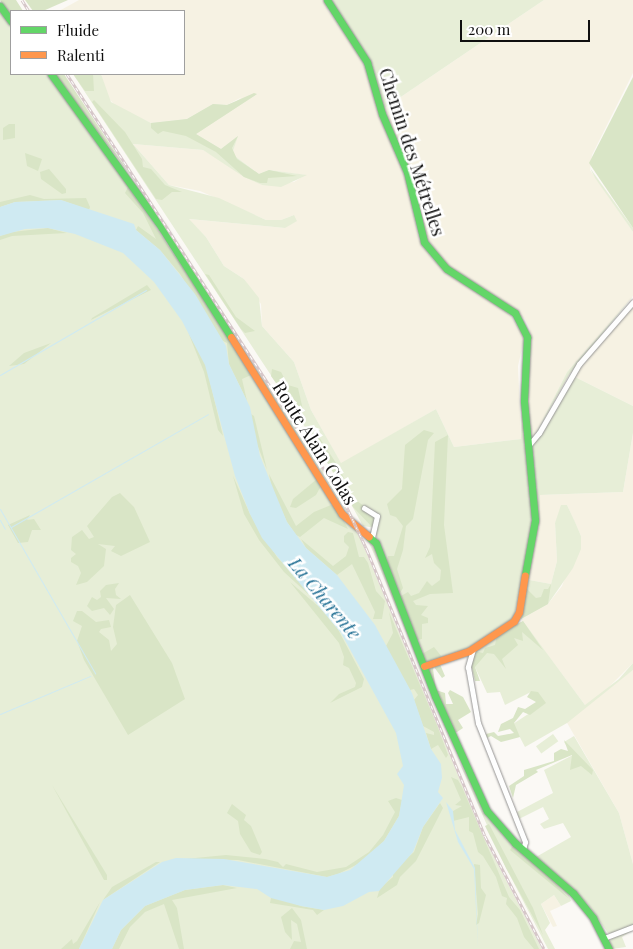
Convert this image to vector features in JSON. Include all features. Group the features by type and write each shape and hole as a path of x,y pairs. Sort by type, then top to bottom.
{"street":[{"name":"Chemin des Métrelles","path":"327,0 335,17 367,62 382,114 407,172 424,242 447,269 515,313 526,330 524,401 535,520 519,612 514,621 473,649 424,666"},
{"path":"0,6 10,20"},
{"name":"Route Alain Colas","path":"52,75 157,221 342,514 372,537 381,554 424,666 481,800 500,827 523,850 573,893 604,938 609,949"},
{"path":"528,446 539,433 578,364 633,302"},
{"path":"364,508 378,516 372,537"},
{"path":"473,649 468,667 478,723 524,839 523,850"},
{"path":"604,938 633,928"}],"shaded area":[{"path":"79,0 325,0 328,11 361,56 386,132 406,179 419,240 432,259 510,315 521,332 524,339 518,366 521,439 454,447 436,409 341,464 311,410 294,362 262,326 261,304 244,279 224,266 206,237 188,219 285,228 294,215 281,220 266,220 200,191 169,185 133,144 203,150 262,185 294,182 305,175 269,170 259,174 232,154 237,137 221,149 196,134 242,97 227,105 213,104 187,119 151,123 116,106 108,98 101,75 185,75 185,10 61,10"},
{"path":"544,0 633,0 633,73 592,155 590,170 633,232 633,296 567,372 533,439 530,438 527,400 530,329 525,319 441,261 424,237 412,180 383,109"},
{"path":"633,307 633,406 571,375"},
{"path":"633,433 633,663 605,691 633,670 633,864 619,813 566,721 585,705 521,619 548,604 562,586 581,536 567,505 555,523 557,561 551,584 524,579 540,521 540,495 623,492"},
{"path":"554,895 561,906 550,911 557,926 553,927 541,904"}],"green space":[{"path":"0,0 16,0 22,10 10,10 10,17"},
{"path":"25,0 68,0 45,10 32,10"},
{"path":"329,0 544,0 383,109 372,71"},
{"path":"0,12 10,25 10,75 48,75 150,217 341,516 357,530 483,836 542,949 0,949"},
{"path":"51,75 65,75 131,176 60,82"},
{"path":"74,75 101,75 111,102 151,123 187,119 213,104 227,105 257,94 196,134 221,149 238,136 232,154 259,174 269,170 307,175 281,187 262,185 244,177 203,150 133,144 169,185 219,198 266,220 281,220 294,215 297,221 285,228 189,219 206,237 224,266 244,279 259,298 262,326 294,362 311,410 341,463 436,409 454,447 521,439 522,379 533,525 514,617 472,648 427,663 376,535 377,528 363,526 328,462"},
{"path":"74,75 93,75 94,91 85,91"},
{"path":"633,77 633,228 589,163"},
{"path":"64,87 151,205 316,456 353,522 145,198"},
{"path":"254,93 257,94 196,134 221,149 238,136 232,148 237,159 259,174 269,170 297,176 268,178 267,183 260,183 244,177 216,152 186,136 163,131 158,134 151,128 151,123 187,119 213,104 227,105"},
{"path":"94,100 125,132 142,159 143,167 151,169 165,185 182,192 172,192 162,200 156,199 92,102"},
{"path":"9,124 15,124 15,138 3,140 3,128"},
{"path":"25,153 42,159 38,171 27,166"},
{"path":"590,168 633,228 633,232 595,178"},
{"path":"49,169 66,189 66,193 62,194 41,179 40,172"},
{"path":"128,187 209,306 251,375 242,379 247,401 229,364 227,343 221,340 180,274 160,250 136,230 138,226 156,239 143,213 125,193"},
{"path":"30,195 44,199 86,198 90,207 89,210 61,200 15,202 0,207 0,202"},
{"path":"48,228 67,233 12,236 0,240 0,236 12,232"},
{"path":"205,274 209,275 236,317 255,331 245,333 241,329"},
{"path":"147,285 151,290 91,320 92,318"},
{"path":"633,296 569,375 533,439 567,372"},
{"path":"188,332 206,365 223,436 218,430 204,372"},
{"path":"51,343 24,364 9,366 24,353"},
{"path":"272,369 281,372 288,385 298,388 303,410 294,408 271,376"},
{"path":"571,375 633,406 633,433 623,492 540,495 540,521 534,539 537,503 531,450"},
{"path":"251,414 254,416 267,470 253,434"},
{"path":"424,430 434,433 428,440 413,519 406,526 403,550 397,569 403,588 400,593 387,562 388,556 394,556 403,526 396,517 390,515 387,504 402,489 405,445"},
{"path":"315,431 340,469 352,497 377,516 378,528 373,528 353,507 320,450 312,432"},
{"path":"448,435 444,525 453,593 430,594 413,601 416,605 428,606 421,615 428,618 428,623 422,624 422,639 417,640 401,596 408,592 411,596 419,593 427,581 432,586 440,580 441,570 434,563 432,554 425,558 430,547 435,442"},
{"path":"269,474 296,526 314,512 331,505 338,510 348,529 324,518 300,537 296,535 287,522 272,489"},
{"path":"233,476 250,514 277,557 307,588 308,594 284,572 259,540 244,514"},
{"path":"317,479 321,486 316,495 296,508 290,507 293,499"},
{"path":"120,493 134,507 150,542 121,556 111,551 115,546 98,544 106,549 104,566 87,582 76,585 81,573 78,566 71,562 71,558 76,554 71,550 72,537 82,530 89,539 94,537 87,526 112,497"},
{"path":"561,505 567,505 575,522 581,536 581,549 573,568 548,604 521,619 524,579 551,584 557,561 555,523"},
{"path":"30,515 27,520 34,519 41,530 32,530 28,542 18,543 8,525"},
{"path":"348,532 353,533 359,557 364,557 368,563 376,591 385,601 382,619 373,619 375,612 352,564 337,575 306,548 301,539 333,566 346,556 349,547 344,542 344,536"},
{"path":"366,536 373,542 457,758 377,561"},
{"path":"290,582 332,618 364,679 362,687 330,703 339,694 355,687 356,683 349,668 343,665 344,657 339,643"},
{"path":"119,583 115,589 116,595 121,599 106,598 114,609 110,615 104,608 92,611 87,606 92,597 97,600 101,597 100,591 106,585"},
{"path":"551,584 548,604 521,619 525,587 536,598 541,597 544,589 548,589"},
{"path":"130,595 172,663 185,699 128,735 84,660 77,641 82,626 73,621 77,611 82,611 96,622 109,620 111,627 101,629 99,632 109,640 111,651 117,644 113,627 116,605"},
{"path":"389,612 437,725 448,755 446,758 438,745 431,749 426,733 434,735 434,732 423,726 414,700 418,695 414,689 410,690 386,646 393,633"},
{"path":"523,621 585,705 619,679 633,663 633,670 567,723 525,747 513,724 545,703 531,692 505,705 500,692 487,693 475,667 470,667 475,649"},
{"path":"523,621 543,650 522,632 523,641 514,638 518,645 502,659 506,669 494,654 487,653 475,667 480,681 475,681 470,660 474,651 483,653 485,648 495,645 497,635"},
{"path":"434,647 442,657 427,663 422,654"},
{"path":"439,662 445,676 442,678 434,667 436,690 427,669"},
{"path":"436,690 445,693 446,704 453,704 448,693 450,690 463,697 471,712 458,720 463,728 454,732"},
{"path":"531,691 538,692 546,703 530,715 523,712 514,723 520,737 501,742 491,736 487,738 486,734 494,732 498,736 514,733 510,729 498,732 501,724 513,718 518,707 525,709 536,702 527,697"},
{"path":"553,734 558,741 541,754 536,746"},
{"path":"574,736 619,813 633,864 633,925 613,933 608,933 588,904 536,857 571,837 563,823 544,829 540,824 549,819 543,807 519,819 517,812 553,793 544,770 573,755 564,742"},
{"path":"564,740 593,770 592,775 581,766 570,770 572,755 536,770 538,772 516,785 513,798 509,786 524,776 524,770 554,761 554,753 561,749 568,751"},
{"path":"459,762 502,834 567,890 571,901 561,906 554,895 541,904 550,923 545,930 555,949 548,949 506,868"},
{"path":"451,777 458,780 462,787 509,897 520,910 539,949 534,949 524,937 517,918 506,904 507,898 502,896 496,877 483,856 478,852 473,833 469,831 469,817 453,821 453,811 462,806 455,805 461,800"},
{"path":"52,785 107,875 107,880 104,880"},
{"path":"396,798 402,800 399,816 384,841 362,862 338,874 327,877 238,860 185,859 226,855 265,859 278,862 283,867 286,864 317,872 346,867 369,852 383,835 395,812 388,801"},
{"path":"440,803 443,808 416,861 400,877 397,885 377,898 380,888 393,877 393,871 414,852 423,827"},
{"path":"232,804 246,815 244,820 251,826 262,852 260,855 251,852 240,834 238,821 227,813"},
{"path":"489,824 533,908 543,935 485,826"},
{"path":"512,847 516,847 542,868 568,898 510,850"},
{"path":"156,862 160,862 103,900 112,887"},
{"path":"474,864 480,865 481,888 486,895 479,923 476,925 478,914"},
{"path":"223,885 237,888 172,900 177,908 184,949 179,949 164,904 145,912 130,927 119,949 112,949 121,930 145,906 185,890"},
{"path":"277,897 301,906 324,910 317,915 313,910 270,903 271,898"},
{"path":"100,902 79,949 61,949 72,939 73,944 77,941"},
{"path":"292,908 301,920 307,949 290,949 294,941 301,942 297,924 291,920 292,940 285,932 281,917"},
{"path":"633,930 622,937 626,947 612,949 609,943 612,938"}],"water":[{"name":"La Charente","path":"61,200 134,224 136,230 160,250 195,294 226,346 229,364 250,407 260,456 287,522 306,548 337,575 375,625 412,693 431,749 441,764 442,778 438,792 443,798 423,827 413,852 379,891 369,892 343,906 324,910 271,898 257,889 223,885 185,890 145,906 121,930 112,949 79,949 103,900 162,862 176,858 224,859 327,877 350,870 384,841 399,816 404,785 397,774 403,766 396,733 341,633 262,538 250,514 235,476 205,365 182,321 154,282 123,253 75,234 48,228 25,229 0,236 0,207 15,202"},
{"path":"446,802 453,811 455,830 475,868 478,949 474,869 458,842"}],"waterway":[{"path":"0,375 146,290"},
{"path":"11,527 208,414"},
{"path":"0,509 95,673"},
{"path":"0,520 5,529"},
{"path":"0,714 90,676"}],"railway":[{"path":"22,0 28,10"},
{"path":"68,75 342,497 367,550 485,836 544,949"}],"traffic: fast":[{"path":"327,0 367,62 382,114 407,172 424,242 447,269 515,313 527,337 524,401 535,520 525,575"},
{"path":"0,6 10,20"},
{"path":"52,75 162,228 231,337"},
{"path":"369,537 376,543 435,696 487,811 515,843 573,893 593,918 609,949"}],"traffic: slow":[{"path":"231,337 342,514 369,537"},
{"path":"424,666 469,651 514,621 519,612 525,575"}]}
